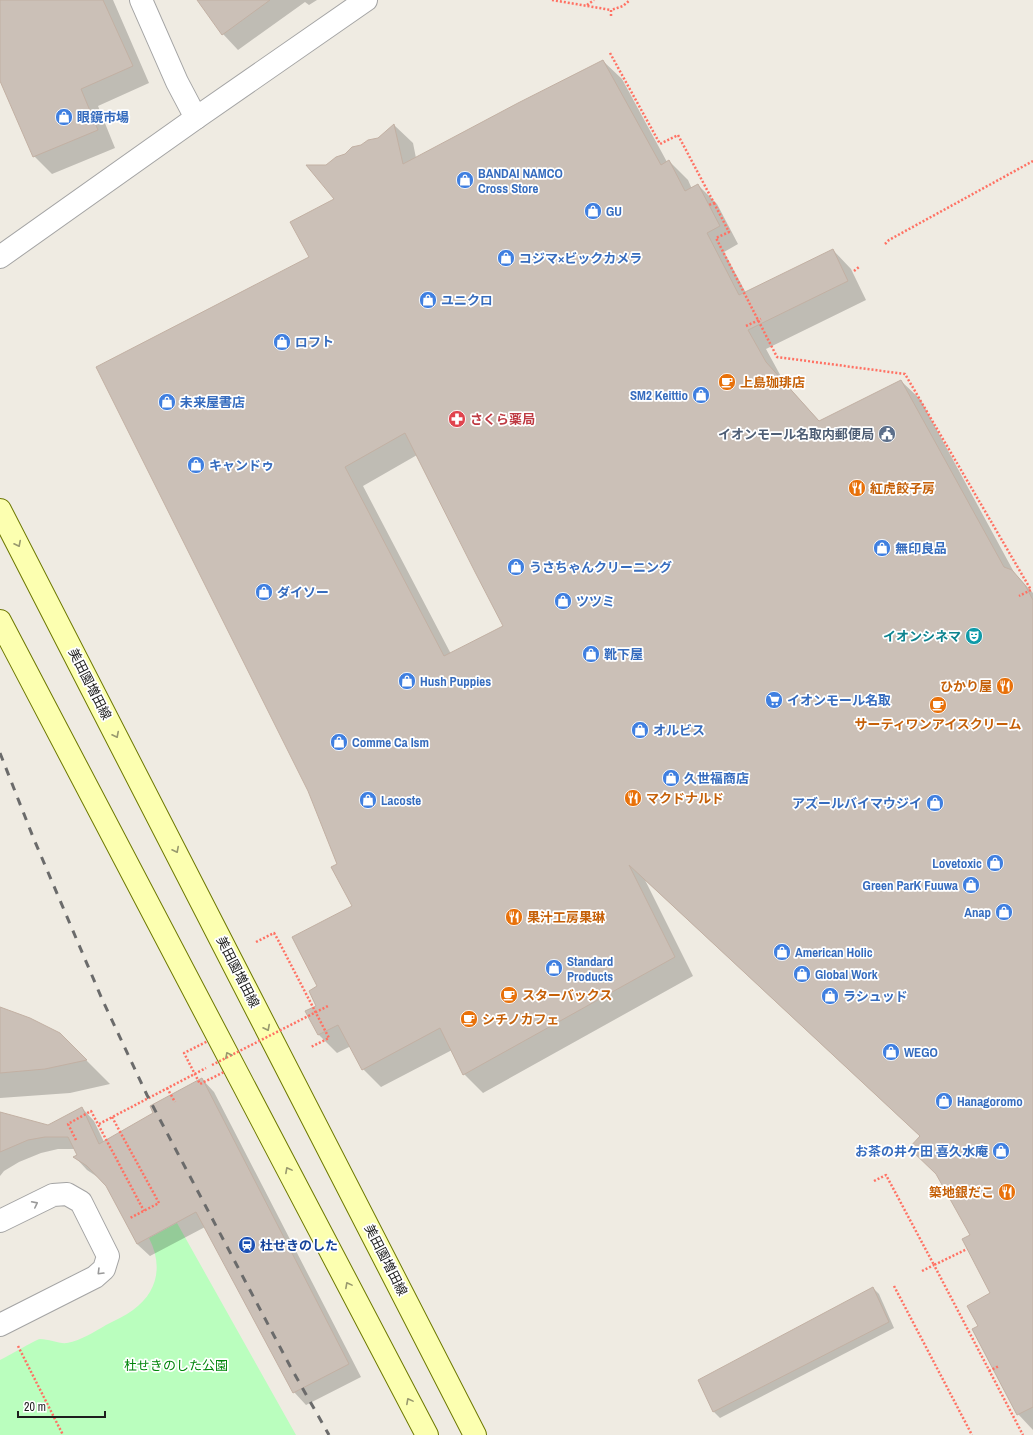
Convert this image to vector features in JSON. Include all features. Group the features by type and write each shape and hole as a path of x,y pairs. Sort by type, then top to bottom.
{"main road":[{"name":"美田園増田線","path":"0,510 475,1435"},
{"path":"0,621 427,1435"}],"street":[{"path":"141,0 177,82 196,118"},
{"path":"0,257 366,0"},
{"path":"0,1221 53,1194 68,1194 81,1202 108,1256 104,1269 95,1277 0,1325"}],"path":[{"path":"552,0 611,10 623,6 630,0"},
{"path":"587,6 594,0"},
{"path":"611,10 611,16"},
{"path":"610,52 660,144 678,135 729,232 716,238 759,319 777,357 905,374 1031,590 1019,596"},
{"path":"885,244 889,240 1033,161"},
{"path":"709,205 714,203"},
{"path":"854,271 858,267"},
{"path":"746,326 759,319"},
{"path":"256,942 274,933 329,1038 311,1047"},
{"path":"212,1065 328,1006"},
{"path":"99,1124 199,1071"},
{"path":"195,1074 200,1084 204,1082"},
{"path":"167,1088 175,1102"},
{"path":"76,1140 68,1124 91,1111 144,1211"},
{"path":"112,1117 159,1203 130,1218"},
{"path":"874,1181 886,1175 1023,1435"},
{"path":"922,1271 967,1248"},
{"path":"894,1286 972,1435"},
{"path":"17,1343 63,1435"},
{"path":"989,1370 999,1366"}],"green space":[{"name":"杜せきのした公園","path":"177,1223 296,1435 0,1435 0,1360 40,1339 64,1343 78,1340 133,1310 148,1295 156,1277 156,1258 149,1238"}],"building":[{"path":"0,0 103,0 133,66 81,89 98,130 33,157 0,81"},
{"path":"197,0 270,0 222,35"},
{"name":"イオンモール名取","path":"603,60 661,165 669,160 685,191 698,184 720,226 707,233 739,295 833,249 848,281 748,330 766,362 819,421 901,380 1004,567 1012,570 1025,585 1033,600 1033,1407 1017,1415 972,1329 978,1326 967,1306 990,1293 962,1239 970,1235 936,1174 909,1148 920,1136 629,865 675,957 463,1075 440,1028 362,1070 338,1025 318,1035 305,1011 316,1006 309,991 317,986 292,937 352,906 331,867 337,864 308,791 96,367 309,257 290,222 334,199 306,165 326,165 336,157 345,154 352,147 361,145 368,140 378,138 394,124 403,164","holes":["405,433 503,626 444,656 345,467"]},
{"path":"0,1007 30,1018 60,1033 87,1060 45,1069 0,1073"},
{"name":"杜せきのした","path":"202,1078 349,1364 293,1393 196,1212 137,1244 106,1186 87,1166 73,1157 77,1155 68,1137 45,1137 28,1140 0,1152 0,1112 48,1125 82,1107 99,1144 153,1113 150,1106"},
{"path":"873,1287 889,1322 713,1412 698,1380"}],"railway":[{"path":"0,753 33,837 102,999 147,1095 290,1366 329,1435"}],"place":[{"name":"眼鏡市場","path":"64,117"},
{"name":"BANDAI NAMCO Cross Store","path":"465,180"},
{"name":"GU","path":"593,211"},
{"name":"コジマ×ビックカメラ","path":"506,258"},
{"name":"ユニクロ","path":"428,300"},
{"name":"ロフト","path":"282,342"},
{"name":"上島珈琲店","path":"727,382"},
{"name":"SM2 Keittio","path":"701,395"},
{"name":"未来屋書店","path":"167,402"},
{"name":"さくら薬局","path":"457,419"},
{"name":"イオンモール名取内郵便局","path":"887,434"},
{"name":"キャンドゥ","path":"196,465"},
{"name":"紅虎餃子房","path":"857,488"},
{"name":"無印良品","path":"882,548"},
{"name":"うさちゃんクリーニング","path":"516,567"},
{"name":"ダイソー","path":"264,592"},
{"name":"ツツミ","path":"563,601"},
{"name":"イオンシネマ","path":"974,636"},
{"name":"靴下屋","path":"591,654"},
{"name":"Hush Puppies","path":"407,681"},
{"name":"ひかり屋","path":"1005,686"},
{"name":"イオンモール名取","path":"774,700"},
{"name":"サーティワンアイスクリーム","path":"938,705"},
{"name":"オルビス","path":"640,730"},
{"name":"Comme Ca Ism","path":"339,742"},
{"name":"久世福商店","path":"671,778"},
{"name":"マクドナルド","path":"633,798"},
{"name":"Lacoste","path":"368,800"},
{"name":"アズールバイマウジイ","path":"935,803"},
{"name":"Lovetoxic","path":"995,863"},
{"name":"Green ParK Fuuwa","path":"971,885"},
{"name":"Anap","path":"1004,912"},
{"name":"果汁工房果琳","path":"514,917"},
{"name":"American Holic","path":"782,952"},
{"name":"Standard Products","path":"554,968"},
{"name":"Global Work","path":"802,974"},
{"name":"スターバックス","path":"509,995"},
{"name":"ラシュッド","path":"830,996"},
{"name":"シチノカフェ","path":"469,1019"},
{"name":"WEGO","path":"891,1052"},
{"name":"Hanagoromo","path":"944,1101"},
{"name":"お茶の井ケ田 喜久水庵","path":"1001,1151"},
{"name":"築地銀だこ","path":"1007,1192"},
{"name":"杜せきのした","path":"247,1245"}]}
